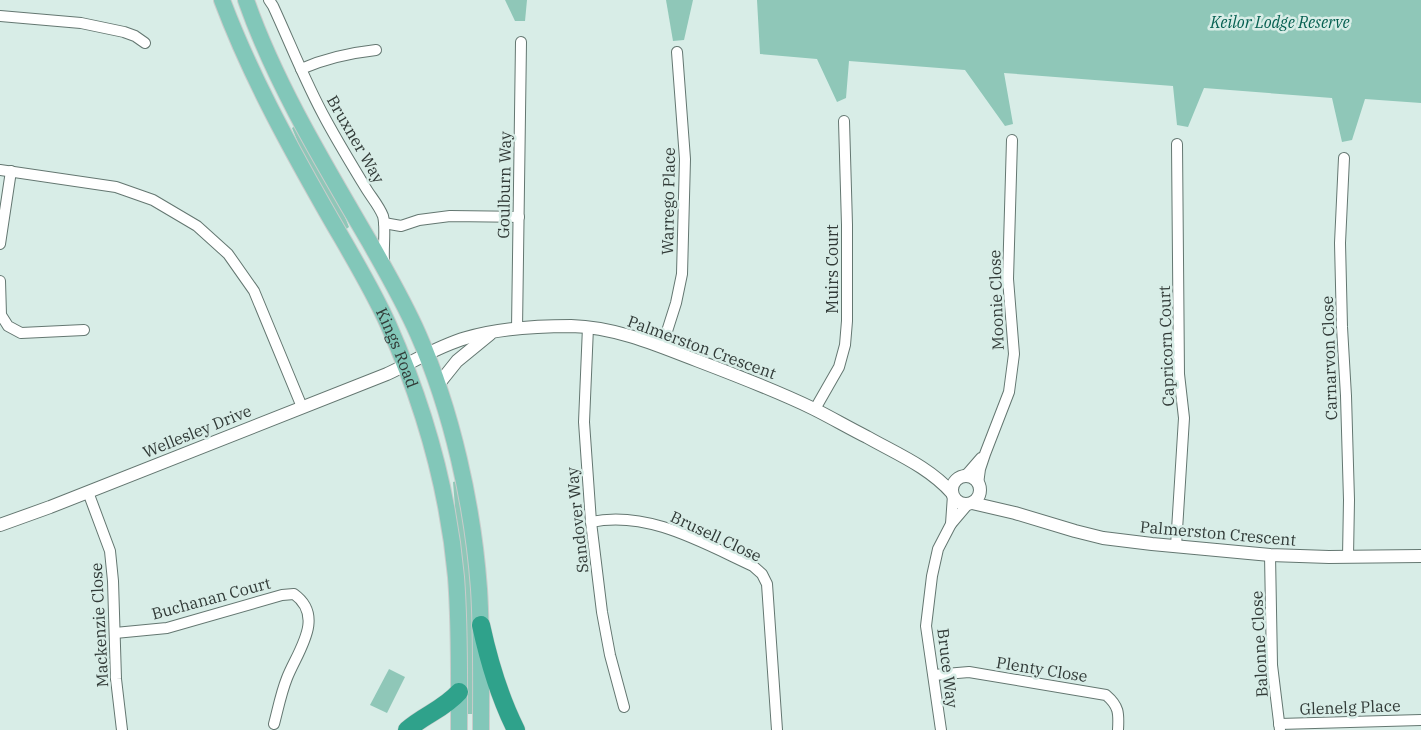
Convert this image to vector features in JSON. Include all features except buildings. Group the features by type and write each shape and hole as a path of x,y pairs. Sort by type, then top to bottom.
{"highway":[{"path":"480,625 497,688 516,730"},
{"path":"407,730 442,707 459,692"}],"main road":[{"name":"Kings Road","path":"222,0 230,23 262,93 388,323 428,430 447,512 457,593 459,730"},
{"name":"Kings Road","path":"246,0 298,114 384,267 416,329 438,386 458,456 476,559 480,625 481,730"}],"street":[{"name":"Bruxner Way","path":"269,0 326,120 367,191 380,209 384,223 384,267"},
{"path":"0,16 81,23 124,32 135,36 145,43"},
{"name":"Goulburn Way","path":"516,329 521,42"},
{"path":"301,69 321,60 376,50"},
{"name":"Warrego Place","path":"662,347 676,303 682,274 685,159 677,52"},
{"name":"Muirs Court","path":"815,409 839,368 845,344 847,225 844,121"},
{"name":"Moonie Close","path":"979,486 980,469 1009,392 1014,354 1008,279 1012,140"},
{"name":"Capricorn Court","path":"1176,546 1184,418 1179,374 1177,144"},
{"name":"Carnarvon Close","path":"1344,158 1340,243 1348,472 1348,557"},
{"path":"0,170 116,187 153,200 197,226 228,254 254,291 302,407"},
{"path":"0,244 11,171"},
{"path":"384,223 401,226 419,220 450,216 519,217"},
{"path":"0,281 1,314 8,326 21,333 84,330"},
{"name":"Palmerston Crescent","path":"405,365 426,354 467,338 516,329 588,327 639,338 776,391 815,409 922,467 943,483 953,494"},
{"name":"Sandover Way","path":"588,327 584,422 591,522 610,655 624,707"},
{"path":"438,386 457,361 492,332"},
{"name":"Wellesley Drive","path":"0,525 387,374 405,365"},
{"name":"Moonie Close","path":"961,478 985,454"},
{"name":"Palmerston Crescent","path":"922,467 948,476 961,478"},
{"path":"961,478 972,478 979,486 978,497 970,504 959,502 953,494 954,484 961,478"},
{"name":"Palmerston Crescent","path":"979,486 987,495 1015,513"},
{"name":"Mackenzie Close","path":"88,492 110,551 113,581 116,679 122,730"},
{"name":"Bruce Way","path":"950,524 953,494"},
{"name":"Palmerston Crescent","path":"970,504 1015,513 1048,524 1103,538 1270,555 1421,556"},
{"name":"Bruce Way","path":"941,730 926,626 932,576 938,548 950,524 970,504"},
{"name":"Brusell Close","path":"591,522 615,519 635,520 655,525 698,541 759,570 766,584 777,730"},
{"name":"Balonne Close","path":"1270,555 1272,665 1279,727"},
{"name":"Buchanan Court","path":"115,633 167,628 282,595 294,594 306,608 308,634 286,680 274,724"},
{"name":"Plenty Close","path":"934,675 969,672 1106,694 1115,702 1119,715 1118,730"},
{"name":"Glenelg Place","path":"1279,727 1421,720"}],"green space":[{"path":"505,0 527,0 525,21 515,21"},
{"path":"666,0 693,0 684,40 673,41"},
{"name":"Keilor Lodge Reserve","path":"757,0 1421,0 1421,103 1365,99 1352,140 1342,142 1332,98 1204,88 1188,127 1177,125 1173,86 1004,73 1013,124 1005,126 965,70 849,61 846,98 837,102 817,59 760,54"},
{"path":"297,125 341,207 349,227 345,230 304,157 292,128"},
{"path":"457,481 472,586 475,714 466,714 458,544 453,482"},
{"path":"389,669 405,677 387,713 370,705"}]}
